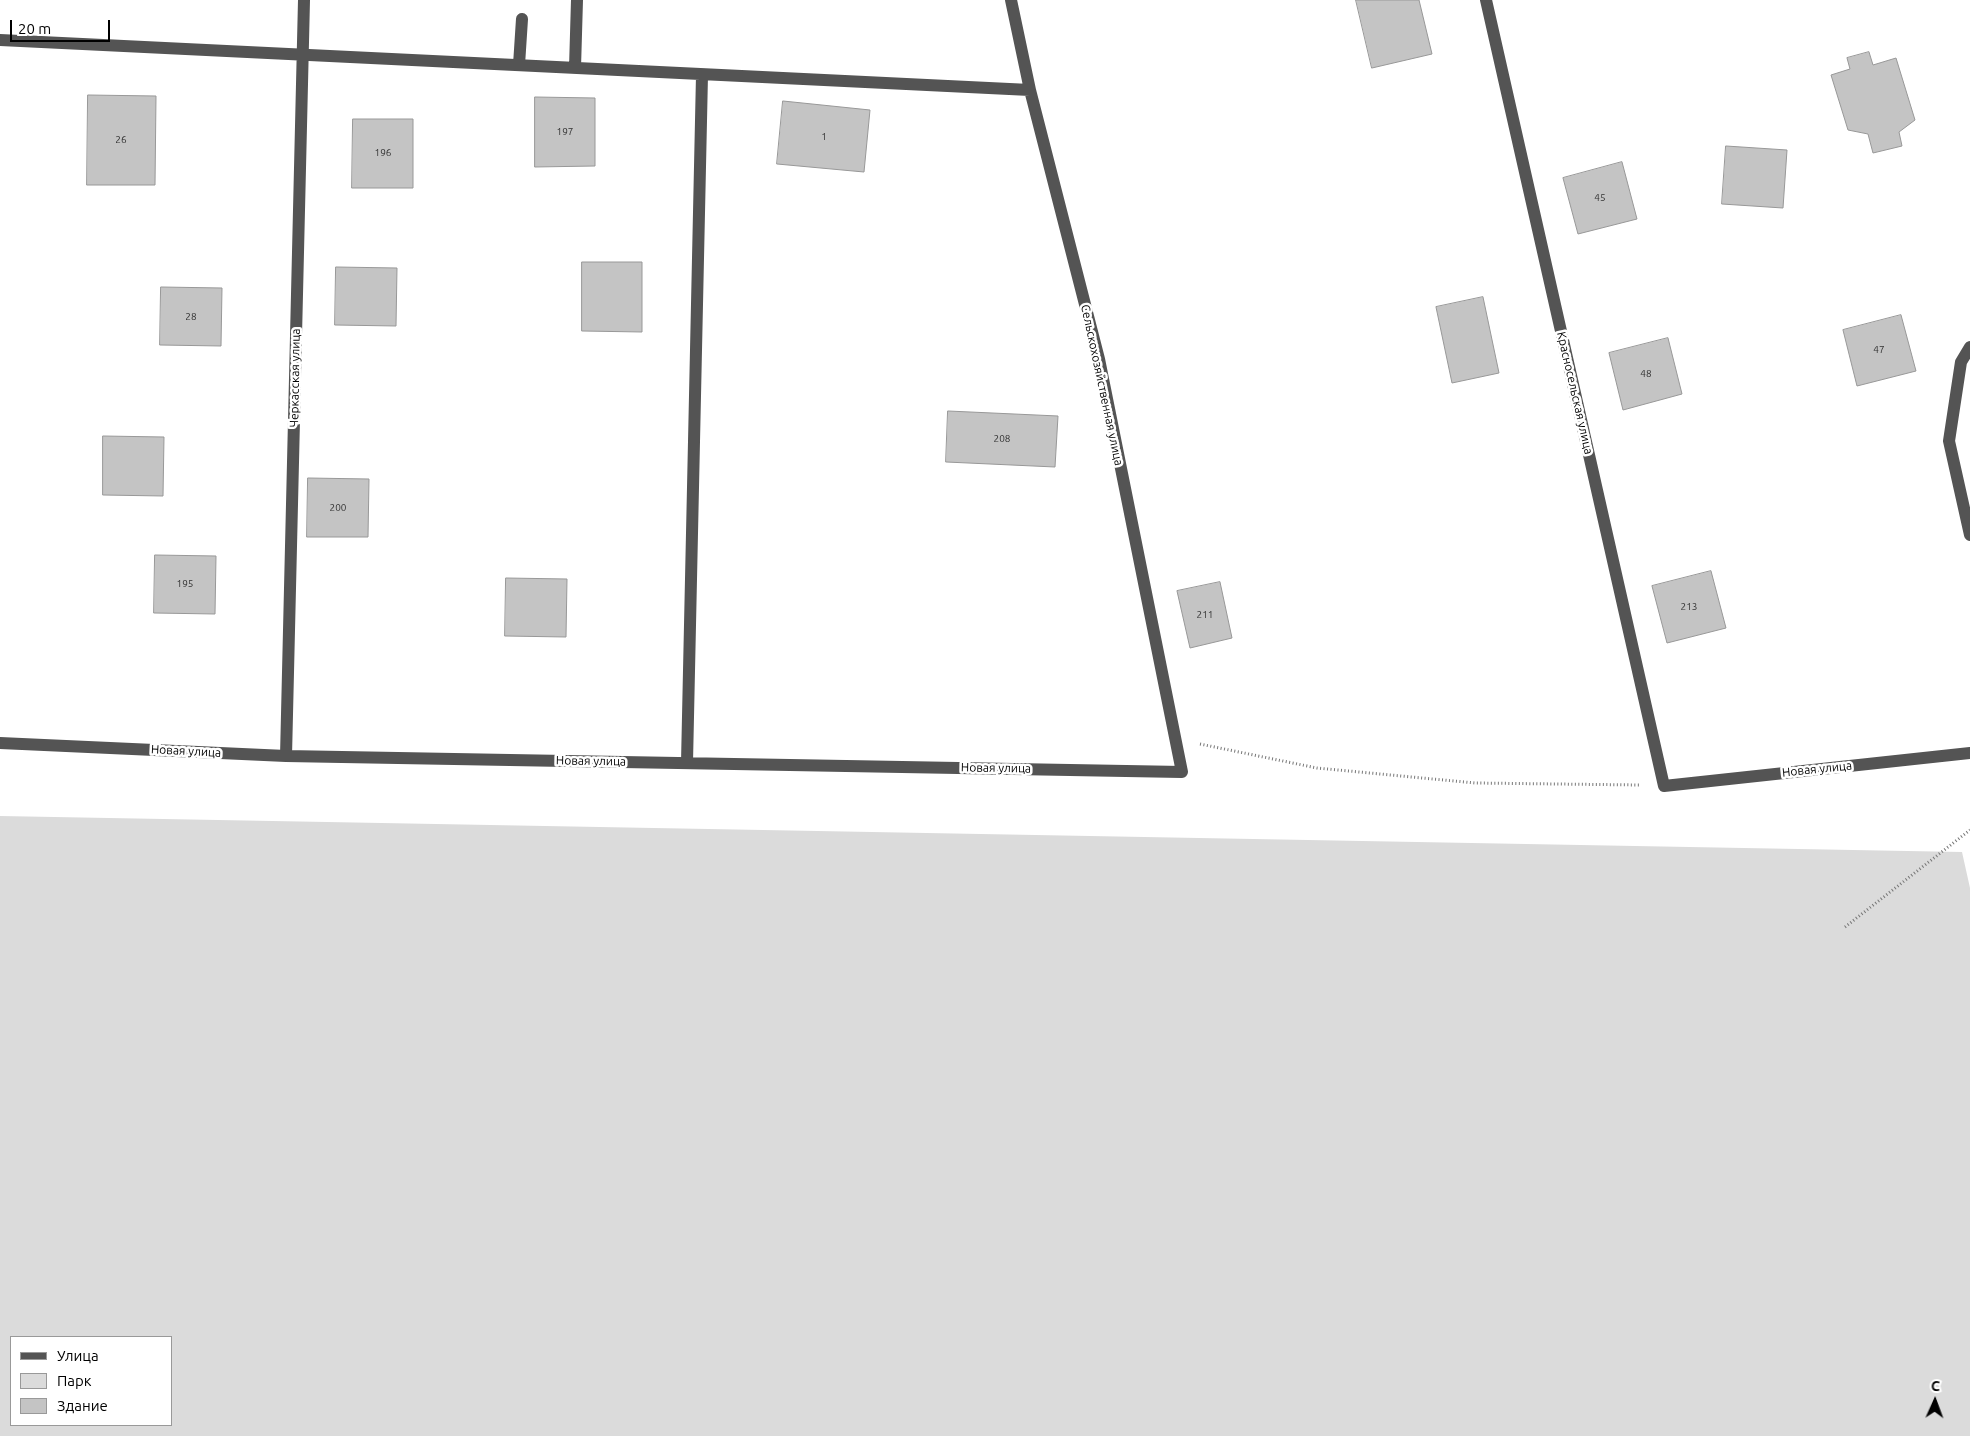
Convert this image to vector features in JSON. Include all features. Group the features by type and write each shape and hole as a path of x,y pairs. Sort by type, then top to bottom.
{"street":[{"name":"Черкасская улица","path":"286,756 304,0"},
{"path":"575,68 577,0"},
{"name":"Сельскохозяйственная улица","path":"1011,0 1030,90 1099,359 1182,772"},
{"name":"Красносельская улица","path":"1486,0 1664,786"},
{"path":"519,65 522,19"},
{"path":"0,40 1030,90"},
{"path":"687,762 702,75"},
{"path":"1970,347 1961,362 1949,441 1970,535"},
{"name":"Новая улица","path":"0,743 286,756 1182,772"},
{"name":"Новая улица","path":"1664,786 1970,753"}],"path":[{"path":"1176,742 1214,745 1317,768 1474,783 1664,786"},
{"path":"1845,927 1970,830"}],"green space":[{"path":"0,816 1962,852 1970,888 1970,1436 0,1436"}],"building":[{"path":"1356,0 1419,0 1432,54 1372,68"},
{"path":"1869,52 1873,65 1896,58 1915,120 1899,132 1902,146 1873,153 1868,134 1848,130 1831,75 1850,69 1847,58"},
{"path":"88,95 156,96 155,185 87,185"},
{"path":"535,97 595,98 595,166 535,167"},
{"path":"783,101 870,110 864,172 777,164"},
{"path":"353,119 413,119 413,188 352,188"},
{"path":"1726,146 1787,150 1783,208 1722,204"},
{"path":"1622,162 1637,219 1578,234 1563,178"},
{"path":"582,262 642,262 642,332 582,331"},
{"path":"336,267 397,268 396,326 335,325"},
{"path":"161,287 222,288 221,346 160,345"},
{"path":"1483,297 1499,373 1452,383 1436,307"},
{"path":"1901,315 1916,371 1857,386 1843,330"},
{"path":"1668,338 1682,394 1623,410 1609,353"},
{"path":"948,411 1058,416 1055,467 946,462"},
{"path":"103,436 164,437 163,496 103,495"},
{"path":"308,478 369,479 368,537 307,537"},
{"path":"155,555 216,556 215,614 154,613"},
{"path":"1711,571 1726,628 1667,643 1652,586"},
{"path":"506,578 567,579 566,637 505,636"},
{"path":"1220,582 1232,638 1190,648 1177,591"}]}
